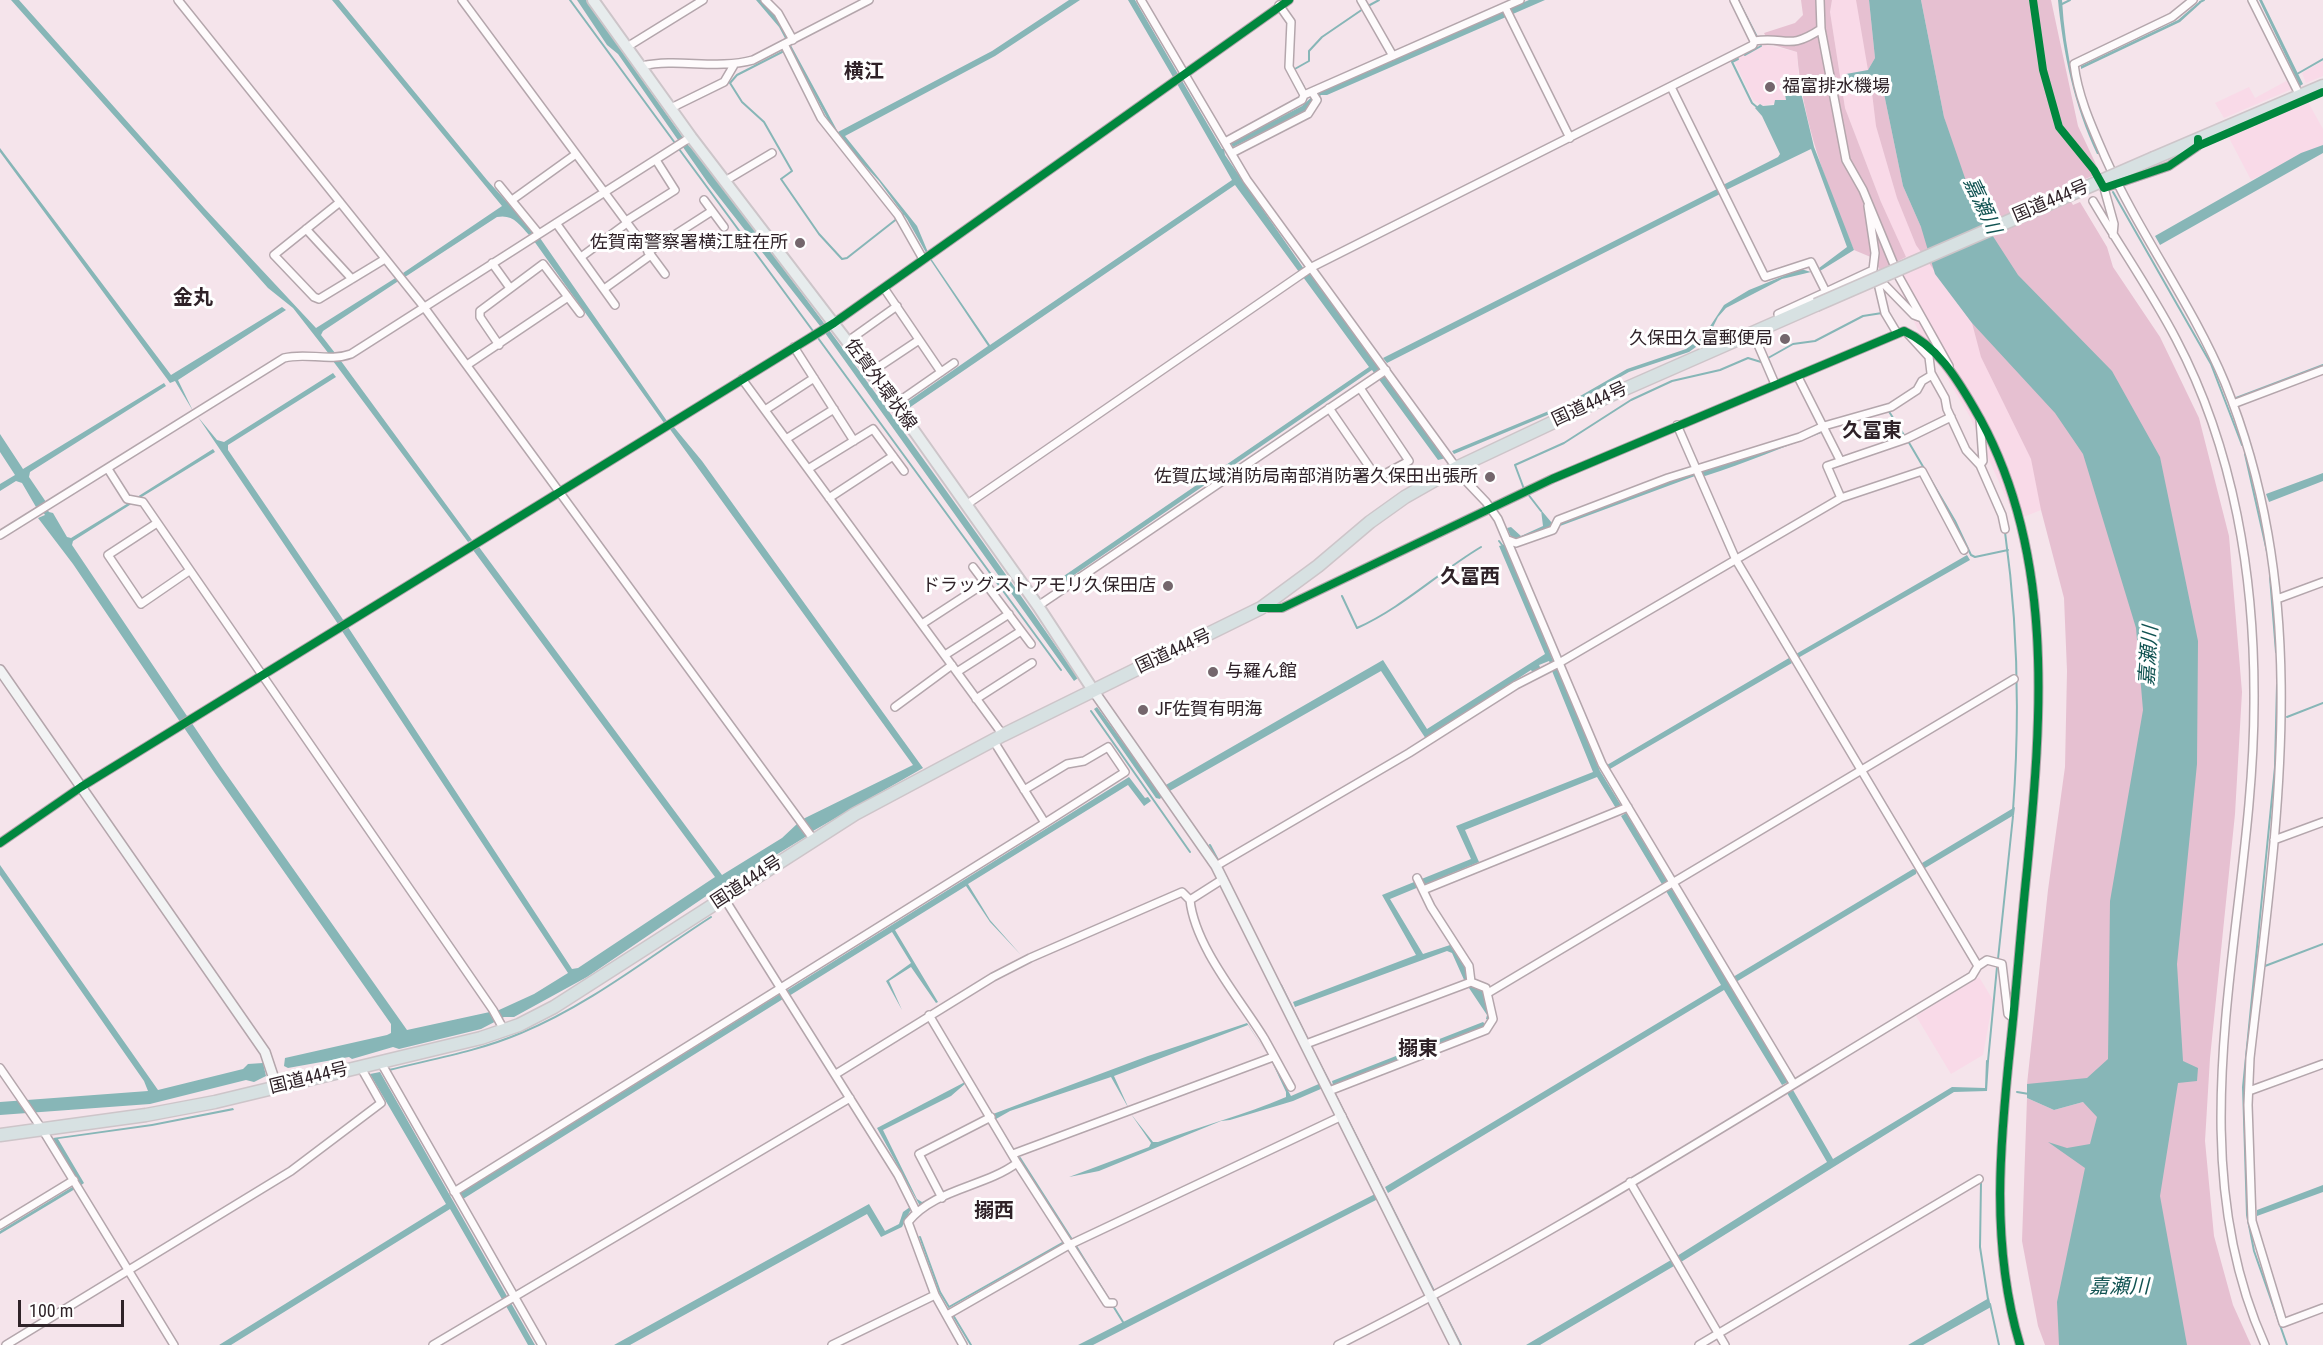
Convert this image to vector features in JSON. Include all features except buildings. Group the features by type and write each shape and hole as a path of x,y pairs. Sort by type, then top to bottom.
{"highway":[{"name":"国道444号","path":"0,1135 146,1115 277,1088 503,1027 554,1007 724,898 808,832 855,814 998,738 1261,608 1318,566 1370,522 1405,497 1456,468 1611,395 2323,86"}],"main road":[{"name":"佐賀外環状線","path":"593,0 671,108 686,141 726,181 895,404 1038,606 1093,690"}],"street":[{"path":"178,0 424,307 808,832"},
{"path":"462,0 665,274"},
{"path":"627,47 703,0"},
{"path":"765,0 778,13 793,40"},
{"path":"642,66 657,63 734,65 753,60 786,48 793,40 869,0"},
{"path":"1142,0 1182,74 1226,142 1247,180 1381,373 1490,508 1508,540 1602,764 1793,1083"},
{"path":"0,843 81,787 191,718 833,323 1289,0"},
{"path":"1361,0 1393,56"},
{"path":"1226,142 1302,100 1304,95 1520,0"},
{"path":"1734,0 1754,42"},
{"path":"1820,0 1821,29 1846,160 1863,190 1899,277 1996,449 2020,521 2034,599 2038,671 2038,753 2003,1111 2000,1230 2008,1292 2020,1345"},
{"path":"2193,0 2172,17 2074,64 2090,125 2117,185 2217,363 2244,434 2264,510 2277,599 2281,657 2282,758 2250,1058 2252,1221 2283,1323 2323,1308"},
{"path":"2252,0 2300,96"},
{"path":"1279,5 1291,22 1289,67 1304,95"},
{"path":"1506,7 1570,138"},
{"path":"966,505 1310,269 1671,87 1753,45 1754,42 1770,39 1792,43 1804,41 1821,29"},
{"path":"786,48 826,126 900,218 927,257"},
{"path":"671,108 723,82 734,65"},
{"path":"1671,87 1765,277 1811,262 1826,292"},
{"path":"1232,153 1308,114 1317,100 1312,92"},
{"path":"2113,235 2114,224 2104,188 2169,166 2198,146 2198,139"},
{"path":"0,535 284,358 301,356 341,358 686,141"},
{"path":"726,181 772,153"},
{"path":"512,200 576,154"},
{"path":"580,257 675,190 656,160"},
{"path":"499,185 539,234"},
{"path":"704,200 724,227"},
{"path":"2093,201 2176,338 2196,380 2213,423 2230,481 2241,536 2252,632 2254,701 2252,765 2223,1052 2221,1137 2228,1222 2247,1298 2265,1345"},
{"path":"340,202 274,255 314,297 319,299 385,259"},
{"path":"1868,205 1867,212 1875,253 1873,270 1914,315 1922,318"},
{"path":"604,289 712,211"},
{"path":"556,223 615,305"},
{"path":"306,229 352,279"},
{"path":"492,263 510,288"},
{"path":"499,345 480,317 480,311 543,264 579,313"},
{"path":"1780,321 1778,314 1873,270"},
{"path":"1877,277 1885,313 1901,332 1925,351 1932,366 1932,375 1945,398 1966,450 1980,465 2002,515 2005,529"},
{"path":"884,288 941,372"},
{"path":"467,365 568,297"},
{"path":"848,341 897,306"},
{"path":"1261,608 1282,608 1490,508 1677,425 1775,384 1798,377 1901,332 1921,338 1952,371"},
{"path":"1753,333 1775,384"},
{"path":"871,372 919,340"},
{"path":"794,347 854,441"},
{"path":"895,404 954,363"},
{"path":"2233,404 2323,370"},
{"path":"1038,606 1381,373"},
{"path":"1508,540 1516,543 1553,530 1558,520 1619,495 1800,436 1824,426 1891,407 1917,390 1922,381 1932,375"},
{"path":"1798,377 1840,460"},
{"path":"765,410 814,378"},
{"path":"742,379 976,699 1024,790 1045,823"},
{"path":"1329,408 1377,478 1409,461 1360,388"},
{"path":"786,439 834,409"},
{"path":"1841,498 1827,466 1906,439 1951,417"},
{"path":"1980,418 1978,422 1984,445 1983,461 1980,465"},
{"path":"1677,425 1736,560 1978,966"},
{"path":"808,469 873,429 904,471"},
{"path":"830,498 893,456"},
{"path":"108,469 127,499 142,502 157,523 503,1027"},
{"path":"1216,866 1409,753 1516,685 1559,663 1841,498 1922,471 1964,550"},
{"path":"157,523 108,555 141,604 189,571"},
{"path":"973,567 1031,644"},
{"path":"2277,599 2323,582"},
{"path":"922,624 985,583"},
{"path":"945,655 1009,614"},
{"path":"957,672 1021,631"},
{"path":"976,699 1032,663"},
{"path":"895,707 952,665"},
{"path":"0,670 265,1052 277,1088"},
{"path":"1488,993 2014,679"},
{"path":"1093,690 1216,866 1455,1345"},
{"path":"454,1192 1125,772 1108,747 1084,761 1067,764 1024,790"},
{"path":"1423,890 1628,807"},
{"path":"2274,840 2323,822"},
{"path":"1417,878 1469,966 1471,982"},
{"path":"1190,900 1223,879"},
{"path":"836,1074 929,1015 1030,958 1182,892 1190,900 1194,922 1237,1001 1291,1087"},
{"path":"724,898 898,1175 916,1211"},
{"path":"1338,1345 1432,1298 1630,1182 1972,976 1978,966 1987,960 2002,963 2008,1014 2013,1018"},
{"path":"1306,1044 1471,982 1484,985 1488,993 1493,1019 1486,1030 1329,1091"},
{"path":"929,1015 1017,1163 1069,1245 1110,1303"},
{"path":"1012,1154 1274,1057"},
{"path":"380,1061 542,1345"},
{"path":"2249,1091 2323,1064"},
{"path":"6,1345 291,1171 381,1103 360,1066"},
{"path":"0,1068 42,1129 174,1345"},
{"path":"433,1345 849,1098"},
{"path":"947,1315 1069,1245 1342,1116"},
{"path":"942,1198 919,1154 991,1118"},
{"path":"963,1345 934,1295 908,1222 916,1211 986,1177 1007,1171 1017,1163"},
{"path":"1700,1345 1979,1179"},
{"path":"0,1225 74,1180"},
{"path":"1630,1182 1725,1345"},
{"path":"832,1345 934,1295"}],"shaded area":[{"path":"1801,0 1832,0 1830,12 1845,108 1881,202 1906,257 1880,270 1873,258 1854,250 1834,202 1810,129 1797,52 1770,44 1764,33 1795,23 1803,15"},
{"path":"1832,0 1891,0 2089,397 2041,510 2016,520 1969,415 1917,328 1873,227 1881,202 1845,108 1830,12"},
{"path":"1856,0 1869,0 1875,58 1868,70"},
{"path":"1921,0 2051,0 2078,126 2100,173 2063,188 2073,205 2080,202 2107,247 2113,267 2160,337 2199,418 2229,536 2242,692 2235,814 2210,1058 2205,1141 2214,1236 2233,1305 2251,1345 2129,1345 2171,1062 2190,645 2013,280 1967,205 1944,117"},
{"path":"1762,44 1797,52 1799,84 1796,82 1784,88 1786,100 1763,106 1753,100 1733,59"},
{"path":"2323,61 2323,76 2306,83 2302,73"},
{"path":"1870,76 1882,84 1903,186 1921,227 2087,450 2144,628 2148,718 2114,1071 2083,1083 2061,1087 2027,1084 2048,890 2065,767 2067,671 2064,598 2041,510 2031,459 1981,357 1972,323 1916,245 1897,198 1876,126"},
{"path":"2288,80 2292,89 2224,118 2215,103 2249,87 2255,98"},
{"path":"2308,102 2323,129 2323,147 2251,180 2228,136"},
{"path":"1979,977 1993,1000 1983,1055 1951,1074 1916,1016"},
{"path":"2027,1098 2054,1110 2083,1102 2106,1111 2094,1164 2064,1345 2045,1345 2038,1326 2022,1241"}],"water":[{"path":"11,0 19,0 204,208 316,328 397,277 400,280 323,331 321,335 335,353 329,354 293,308 268,288"},
{"path":"332,0 339,0 487,180 534,232 529,235 512,218 497,217 405,277 403,273 502,206"},
{"path":"577,0 586,0 689,146 890,412 1078,678 1074,681 820,326 708,183 618,54 607,45"},
{"path":"756,0 761,0 774,14 838,132 992,51 1069,0 1080,0 995,56 845,136 917,226 930,257 990,345 1232,180 1176,82 1181,79 1224,149 1225,155 1304,269 1299,272 1235,185 909,408 906,403 988,346 929,258 907,219 879,181 835,133 779,27"},
{"path":"1128,0 1135,0 1178,74 1173,77"},
{"path":"1529,0 1545,0 1327,95 1321,95 1304,112 1233,147 1231,143 1302,106 1316,93"},
{"name":"嘉瀬川","path":"1869,0 1921,0 1944,117 1976,210 2018,275 2112,371 2160,457 2198,641 2197,764 2177,964 2183,1061 2198,1068 2197,1081 2178,1083 2160,1196 2187,1345 2059,1345 2057,1302 2085,1168 2048,1142 2067,1148 2090,1144 2097,1117 2083,1102 2054,1110 2027,1098 2027,1084 2087,1078 2108,1059 2110,901 2143,710 2136,628 2083,454 2055,413 1972,323 1935,274 1921,227 1903,186 1882,84 1870,76 1847,80 1846,74 1868,70 1875,58"},
{"path":"2058,0 2062,0 2069,59 2078,98 2099,154 2089,135 2076,98 2063,40"},
{"path":"2259,0 2262,0 2303,84 2300,86"},
{"path":"2200,1 2201,3 2180,22 2081,69 2081,66 2178,20"},
{"path":"1796,82 1799,84 1814,147 1854,250 1820,271 1819,268 1847,247 1811,149 1724,191 1721,186 1778,157 1780,154 1762,116 1755,108 1760,104 1774,105 1775,100 1786,100 1784,88"},
{"path":"2323,145 2323,153 2160,245 2155,236 2301,153"},
{"path":"0,148 171,375 282,307 286,310 178,380 193,411 175,381 170,383 0,152"},
{"path":"1717,189 1720,194 1387,363 1383,358"},
{"path":"540,238 667,421 664,423 534,241"},
{"path":"1801,269 1811,272 1782,279 1726,308 1718,317 1707,339 1689,352 1629,372 1569,406 1454,454 1452,451 1568,403 1627,369 1686,349 1703,337 1724,305 1749,290"},
{"path":"1309,273 1446,458 1438,460 1372,370 1058,586 1055,582 1369,367 1303,277"},
{"path":"333,361 341,361 472,540 468,542"},
{"path":"333,373 336,377 228,445 228,450 344,621 338,624 198,417 217,440 224,442"},
{"path":"164,383 166,386 30,472 29,477 46,502 43,504 49,512 53,513 67,537 71,538 130,502 133,503 73,541 72,545 222,768 407,1030 499,1010 534,994 568,973 342,631 348,627 572,969 578,968 715,877 473,550 479,547 722,875 782,838 798,823 807,825 803,819 913,765 669,428 673,426 702,461 923,768 813,831 809,828 807,836 722,888 718,888 587,977 514,1017 504,1017 481,1029 399,1049 393,1047 352,1059 349,1057 288,1068 284,1066 285,1058 387,1035 391,1033 391,1024 214,772 73,564 38,518 45,515 39,506 36,507 22,483 16,481 0,491 0,484 15,475 0,452 0,434 23,469"},
{"path":"1822,430 1824,432 1735,466 1705,476 1700,474 1701,472"},
{"path":"213,449 215,452 140,498 137,497"},
{"path":"1695,473 1695,476 1560,526 1562,521 1669,479"},
{"path":"2323,473 2323,481 2269,502 2266,494"},
{"path":"1541,510 1552,523 1549,527 1519,540 1511,537 1507,528 1511,527 1521,536 1543,526"},
{"path":"1506,544 1554,663 1551,665 1549,661 1539,665 1541,669 1533,673 1531,670 1426,739 1381,671 1168,792 1164,786 1383,660 1427,729 1545,654 1499,546"},
{"path":"1967,555 1970,560 1798,658 1796,654"},
{"path":"1789,658 1792,663 1610,769 1607,765"},
{"path":"1557,668 1600,771 1622,807 1617,810 1597,777 1465,830 1479,862 1390,899 1423,954 1450,945 1469,974 1483,989 1490,1020 1486,1019 1487,1015 1465,982 1452,953 1447,951 1295,1007 1293,1002 1416,955 1382,895 1471,859 1456,826 1593,772 1552,671"},
{"path":"1097,707 1162,796 1160,799 1156,798 1094,709"},
{"path":"1129,777 1145,798 1148,797 1151,801 1144,806 1128,785 968,884 990,920 1021,955 990,922 966,886 895,930 938,1002 936,1003 911,967 889,981 902,1010 886,981 911,963 892,932 789,996 786,991"},
{"path":"2015,807 2014,815 1925,868 1921,867 1922,863"},
{"path":"1626,813 1668,883 1663,886 1621,816"},
{"path":"0,865 158,1090 243,1069 248,1064 263,1063 266,1076 254,1082 246,1080 150,1104 0,1115 0,1102 148,1091 144,1081 0,875"},
{"path":"1913,869 1917,870 1916,874 1736,982 1733,977"},
{"path":"1671,888 1788,1082 1782,1085 1724,990 1388,1193 1385,1187 1721,985 1666,891"},
{"path":"780,994 783,999 463,1199 459,1194"},
{"path":"1483,1022 1486,1025 1482,1029 1333,1085 1332,1081"},
{"path":"1247,1023 1267,1054 1248,1025 1114,1076 1129,1109 1111,1077 1010,1111 996,1119 993,1114 1148,1056"},
{"path":"1986,1060 1989,1061 1987,1091 1954,1092 1681,1262 1677,1256 1827,1162 1787,1093 1793,1090 1833,1159 1952,1087 1985,1088"},
{"path":"1272,1062 1291,1096 1321,1083 1323,1088 1293,1101 1221,1121 1099,1171 1069,1177 1149,1147 1151,1143 1131,1114 1153,1142 1158,1142 1286,1097 1286,1092"},
{"path":"380,1072 508,1298 503,1301 450,1209 231,1345 219,1345 446,1204 370,1074"},
{"path":"965,1082 951,1096 883,1130 917,1199 922,1202 938,1195 920,1206 877,1128"},
{"path":"233,1108 234,1110 152,1126 58,1139 84,1183 80,1186 53,1138 152,1124"},
{"path":"2323,1185 2323,1192 2257,1216 2257,1210"},
{"path":"74,1186 75,1189 0,1234 0,1231"},
{"path":"1375,1194 1378,1199 1093,1345 1078,1345"},
{"path":"869,1204 885,1231 899,1224 903,1212 910,1207 911,1209 902,1227 881,1237 867,1214 630,1345 614,1345"},
{"path":"1671,1260 1674,1266 1540,1345 1526,1345"},
{"path":"1989,1298 1991,1307 1923,1345 1908,1345"},
{"path":"511,1303 535,1345 528,1345 506,1306"}],"waterway":[{"path":"570,0 675,143"},
{"path":"1368,6 1379,0"},
{"path":"1738,0 1757,37"},
{"path":"2062,4 2070,0"},
{"path":"2200,2 2204,0"},
{"path":"1293,70 1309,61 1309,51 1322,37 1363,9"},
{"path":"1745,55 1761,46"},
{"path":"784,51 737,75 730,83 742,102 764,122 792,171 781,179 819,234 842,259 847,258 903,214"},
{"path":"1738,59 1732,62 1752,103 1758,108"},
{"path":"2297,74 2323,59"},
{"path":"1300,80 1304,87"},
{"path":"679,149 813,331"},
{"path":"2113,192 2211,364 2242,445"},
{"path":"1541,511 1524,489 1515,465 1564,443 1631,400 1672,381 1720,370 1748,358 1761,362 1793,344 1815,341 1863,316 1882,313"},
{"path":"818,338 1061,670"},
{"path":"2236,398 2323,365"},
{"path":"1888,410 1904,435"},
{"path":"1908,441 1955,521 1971,555 1975,557 2008,550"},
{"path":"2245,454 2268,556"},
{"path":"2005,532 2013,601 2017,671 2017,740 2013,810"},
{"path":"1499,541 1502,545"},
{"path":"1342,596 1357,628 1405,600 1481,547"},
{"path":"2270,577 2276,652"},
{"path":"2277,685 2275,767 2243,1087 2247,1215 2254,1251 2287,1345"},
{"path":"2287,717 2323,703"},
{"path":"1091,711 1190,852"},
{"path":"1998,959 2013,816"},
{"path":"1210,845 1218,860"},
{"path":"389,1070 489,1045 546,1022 595,995 711,917"},
{"path":"2265,966 2323,944"},
{"path":"1988,1061 1997,967"},
{"path":"1281,985 1308,1040"},
{"path":"1311,1047 1332,1087"},
{"path":"2017,1092 2029,1094"},
{"path":"1335,1094 1435,1293"},
{"path":"1020,1158 1071,1238"},
{"path":"1981,1182 1980,1247 1988,1299"},
{"path":"920,1237 940,1292 949,1307 1064,1242"},
{"path":"1076,1246 1123,1322"},
{"path":"1438,1300 1461,1345"},
{"path":"1990,1304 1999,1345"},
{"path":"953,1315 971,1345"}],"cycle path":[{"path":"0,843 81,787 834,323 1289,0"},
{"path":"2033,0 2043,70 2059,127 2094,170 2104,188 2169,166 2198,146 2198,139"},
{"path":"2198,146 2323,92"},
{"path":"1261,608 1282,608 1552,479 1904,331 1916,337 1936,354 1953,374 1967,396 2000,461 2019,517 2031,575 2037,633 2037,752 2004,1116 2000,1193 2004,1269 2020,1345"}],"place":[{"name":"福富排水機場","path":"1770,87"},
{"name":"佐賀南警察署横江駐在所","path":"800,243"},
{"name":"久保田久富郵便局","path":"1785,339"},
{"name":"佐賀広域消防局南部消防署久保田出張所","path":"1490,477"},
{"name":"ドラッグストアモリ久保田店","path":"1168,586"},
{"name":"与羅ん館","path":"1213,672"},
{"name":"JF佐賀有明海","path":"1143,710"}],"district":[{"name":"横江","path":"864,73"},
{"name":"金丸","path":"193,299"},
{"name":"久冨東","path":"1872,432"},
{"name":"久冨西","path":"1470,578"},
{"name":"搦東","path":"1418,1050"},
{"name":"搦西","path":"994,1212"}]}
